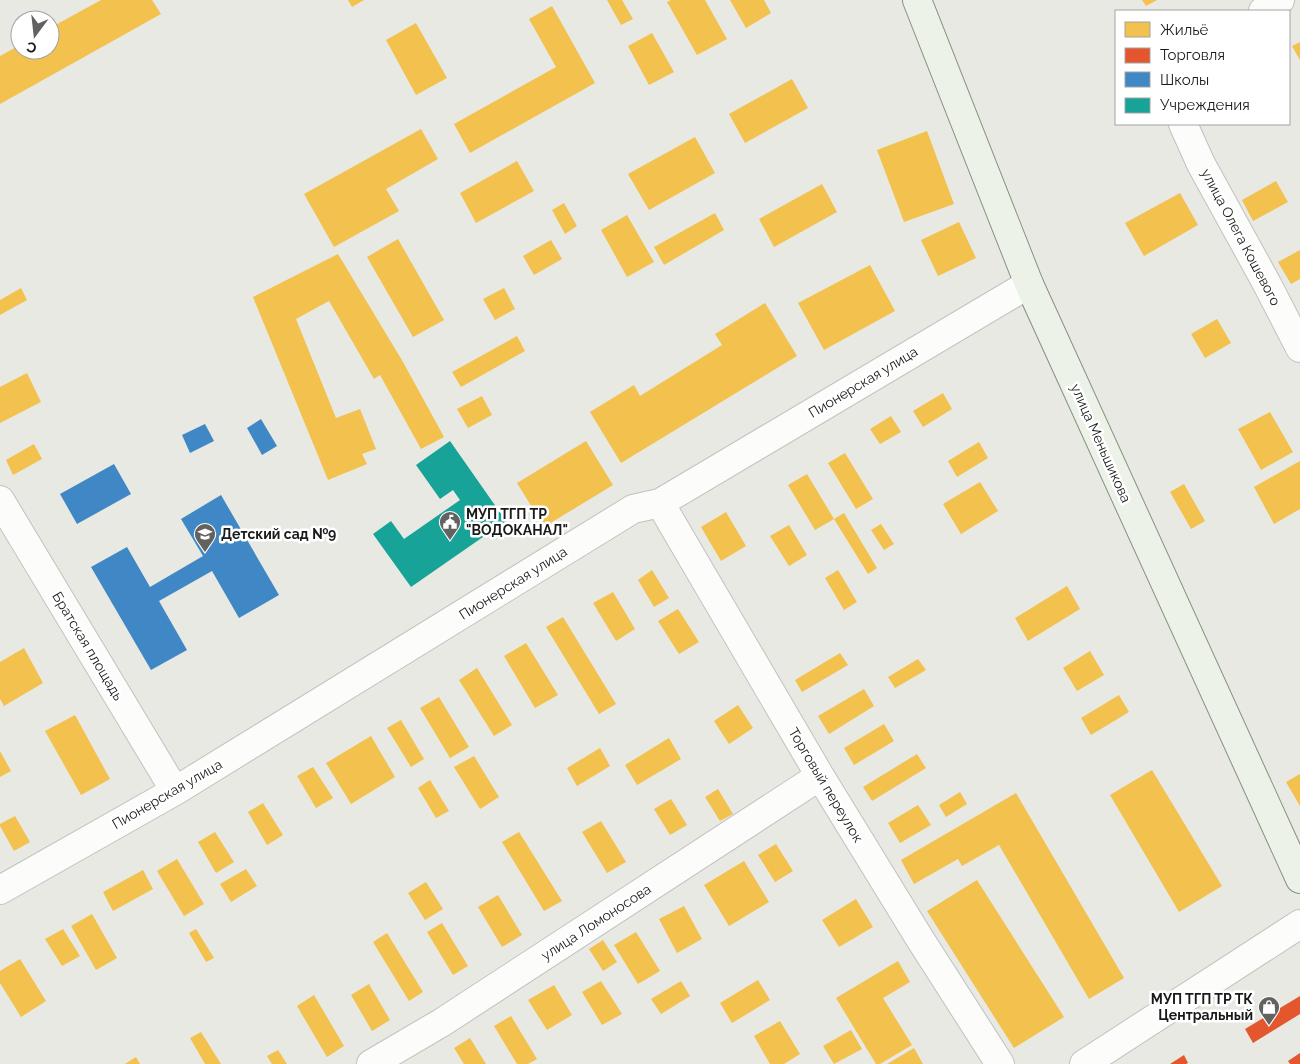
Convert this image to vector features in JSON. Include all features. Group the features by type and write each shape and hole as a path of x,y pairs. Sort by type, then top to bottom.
{"street":[{"name":"улица Меньшикова","path":"917,0 1029,284 1300,879"},
{"path":"1265,10 1280,0"},
{"name":"улица Олега Кошевого","path":"1184,125 1201,164 1300,348"},
{"name":"Пионерская улица","path":"0,890 175,791 632,509 660,503 1029,284"},
{"name":"Братская площадь","path":"0,500 175,791"},
{"name":"Торговый переулок","path":"660,503 820,776 920,939 1000,1064"},
{"name":"улица Ломоносова","path":"370,1064 442,1023 820,776"},
{"path":"1084,1064 1300,924"}],"building: Жильё":[{"path":"101,0 152,0 161,14 0,104 0,56 10,50 10,60 60,60 60,23"},
{"path":"348,0 364,0 352,7"},
{"path":"607,0 622,0 633,19 621,25"},
{"path":"671,0 705,0 727,39 697,55 667,2"},
{"path":"730,0 764,0 771,13 746,28"},
{"path":"1142,0 1157,0 1146,6"},
{"path":"552,6 595,83 470,153 454,124 556,67 529,19"},
{"path":"416,23 447,78 416,95 386,40"},
{"path":"652,33 674,72 649,85 628,46"},
{"path":"1300,42 1300,60 1292,46"},
{"path":"792,79 808,108 745,143 729,114"},
{"path":"421,129 438,159 386,189 399,211 334,247 304,194"},
{"path":"927,131 954,204 904,222 877,150"},
{"path":"695,137 715,173 649,210 628,174"},
{"path":"517,161 534,191 476,223 460,193"},
{"path":"1276,181 1288,202 1253,221 1242,200"},
{"path":"822,184 837,212 774,247 759,219"},
{"path":"1180,193 1198,225 1144,256 1125,223"},
{"path":"564,203 577,226 565,234 552,210"},
{"path":"715,213 724,230 664,265 654,247"},
{"path":"627,215 654,262 627,277 601,230"},
{"path":"959,222 976,258 938,276 921,240"},
{"path":"398,239 444,320 413,337 367,257"},
{"path":"551,240 562,259 534,275 523,256"},
{"path":"1300,250 1300,279 1291,284 1278,262"},
{"path":"338,254 403,362 444,437 421,449 380,375 374,379 329,301 296,319 336,418 360,409 376,449 362,454 367,464 328,480 253,297"},
{"path":"870,265 895,311 824,350 798,303"},
{"path":"21,288 27,300 0,315 0,300"},
{"path":"504,288 515,309 495,320 483,299"},
{"path":"765,303 797,356 621,463 590,412 634,385 640,396 722,345 715,334"},
{"path":"1217,319 1231,343 1205,358 1191,334"},
{"path":"517,336 525,351 461,387 452,372"},
{"path":"27,373 41,402 0,423 0,387"},
{"path":"943,393 952,409 923,427 913,411"},
{"path":"482,396 492,415 468,428 457,409"},
{"path":"1270,412 1293,452 1261,470 1238,429"},
{"path":"891,416 901,432 880,444 870,429"},
{"path":"586,441 613,485 544,527 517,483"},
{"path":"979,442 988,458 957,477 948,461"},
{"path":"34,444 42,459 13,475 6,460"},
{"path":"845,453 873,499 856,509 828,463"},
{"path":"1300,461 1300,509 1274,524 1254,487"},
{"path":"807,474 834,519 815,530 788,485"},
{"path":"980,482 998,511 961,534 943,504"},
{"path":"1184,484 1205,521 1191,529 1170,492"},
{"path":"726,512 746,546 721,561 701,527"},
{"path":"844,513 877,568 868,574 834,519"},
{"path":"881,524 894,544 884,550 871,530"},
{"path":"789,525 807,555 789,566 770,536"},
{"path":"652,570 669,598 654,607 638,580"},
{"path":"838,570 857,602 844,610 825,578"},
{"path":"1067,586 1080,609 1028,641 1015,618"},
{"path":"613,592 635,629 616,641 593,603"},
{"path":"678,609 699,642 679,654 658,621"},
{"path":"563,617 616,704 599,714 546,627"},
{"path":"526,643 558,695 535,708 504,656"},
{"path":"24,648 43,683 4,706 0,699 0,662"},
{"path":"1090,651 1104,675 1077,691 1063,668"},
{"path":"840,653 848,665 802,692 795,680"},
{"path":"918,659 926,670 895,688 888,677"},
{"path":"477,668 512,725 494,736 459,680"},
{"path":"864,689 874,706 829,734 818,716"},
{"path":"1119,695 1129,712 1091,735 1081,718"},
{"path":"439,697 469,747 450,758 420,708"},
{"path":"738,705 753,728 729,744 714,721"},
{"path":"75,715 110,779 81,795 45,731"},
{"path":"401,720 424,759 411,767 387,728"},
{"path":"884,724 894,741 854,765 844,748"},
{"path":"371,736 395,777 351,804 326,763"},
{"path":"669,738 681,759 637,785 625,765"},
{"path":"600,748 610,766 577,786 567,768"},
{"path":"0,751 11,771 0,777"},
{"path":"917,754 926,768 872,801 863,787"},
{"path":"474,756 499,797 480,809 454,767"},
{"path":"313,767 333,798 316,808 297,776"},
{"path":"1152,770 1222,886 1179,912 1110,795"},
{"path":"1300,774 1300,806 1286,782"},
{"path":"430,780 449,811 436,818 418,788"},
{"path":"718,789 733,814 720,821 705,797"},
{"path":"960,792 967,804 946,817 939,805"},
{"path":"1016,793 1124,978 1089,999 999,845 962,866 958,859 914,884 901,860"},
{"path":"671,799 687,825 670,835 654,809"},
{"path":"263,803 283,835 267,845 248,812"},
{"path":"918,805 931,825 900,843 888,823"},
{"path":"15,816 30,842 14,851 0,824"},
{"path":"601,821 626,862 607,873 582,832"},
{"path":"215,832 234,862 216,873 198,842"},
{"path":"519,832 562,901 544,911 502,842"},
{"path":"776,844 793,871 775,882 758,855"},
{"path":"177,859 204,904 184,916 157,871"},
{"path":"744,861 769,902 729,926 704,885"},
{"path":"246,869 257,886 231,902 220,884"},
{"path":"143,870 153,889 113,911 103,892"},
{"path":"977,880 1064,1017 1014,1048 927,911"},
{"path":"426,882 443,909 425,920 408,893"},
{"path":"498,895 522,935 502,947 478,907"},
{"path":"856,899 873,927 839,947 822,920"},
{"path":"684,906 702,939 677,953 659,919"},
{"path":"92,914 117,958 96,970 71,926"},
{"path":"442,923 468,966 453,975 427,932"},
{"path":"63,929 80,956 62,966 45,939"},
{"path":"196,929 214,958 206,962 189,933"},
{"path":"636,932 660,971 638,984 614,945"},
{"path":"387,933 423,992 409,1001 373,942"},
{"path":"603,940 617,962 603,971 589,949"},
{"path":"20,959 46,1001 21,1017 0,983 0,971"},
{"path":"898,961 910,982 883,998 912,1045 880,1064 876,1064 836,998"},
{"path":"758,980 770,1000 732,1023 720,1003"},
{"path":"601,981 622,1014 602,1025 582,992"},
{"path":"681,981 690,996 661,1014 651,999"},
{"path":"369,984 390,1020 372,1031 351,995"},
{"path":"554,985 572,1015 547,1030 528,1000"},
{"path":"314,995 344,1046 327,1057 297,1006"},
{"path":"511,1016 537,1059 528,1064 517,1064 494,1026"},
{"path":"780,1021 800,1054 784,1064 770,1064 754,1036"},
{"path":"851,1030 862,1049 834,1064 823,1046"},
{"path":"201,1032 221,1064 205,1064 190,1038"},
{"path":"470,1038 486,1064 464,1064 454,1048"},
{"path":"914,1048 923,1064 887,1064"},
{"path":"278,1050 287,1064 272,1064 267,1056"},
{"path":"136,1057 140,1064 125,1064"}],"building: Торговля":[{"path":"1300,996 1300,1014 1253,1043 1245,1029"},
{"path":"1300,1053 1300,1064 1290,1064 1288,1061"},
{"path":"1184,1055 1188,1063 1170,1064"}],"building: Школы":[{"path":"261,419 277,446 262,455 247,428"},
{"path":"205,424 214,441 190,453 182,435"},
{"path":"114,464 131,494 77,524 60,494"},
{"path":"221,495 279,595 239,618 212,571 159,601 187,650 151,670 91,567 127,547 150,587 203,556 181,519"}],"building: Учреждения":[{"path":"450,441 506,521 411,587 373,534 391,521 404,539 460,500 453,490 440,499 416,465"}],"place":[{"name":"МУП ТГП ТР \"ВОДОКАНАЛ\"","path":"450,541"},
{"name":"Детский сад №9","path":"205,553"},
{"name":"МУП ТГП ТР ТК Центральный","path":"1269,1026"}]}
